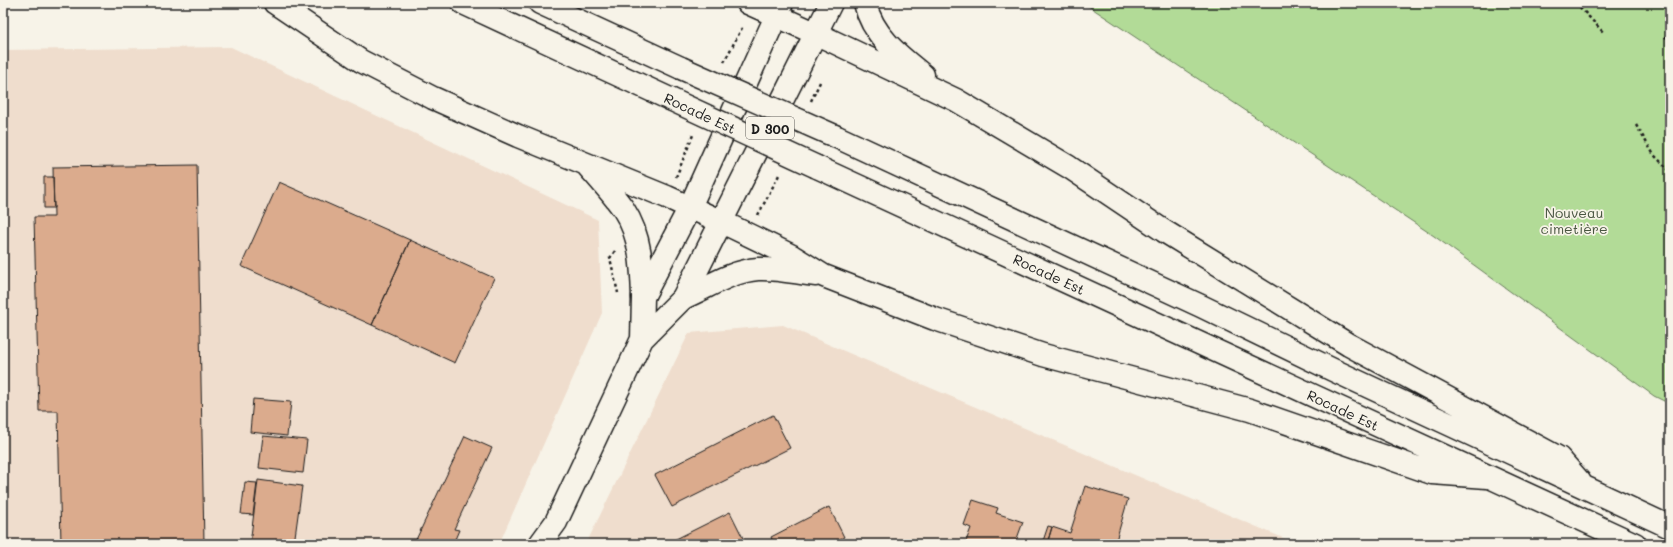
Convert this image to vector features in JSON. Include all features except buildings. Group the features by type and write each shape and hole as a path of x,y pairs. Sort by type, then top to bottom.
{"main road":[{"path":"275,3 361,61 433,98 518,136 690,207 792,256 824,276 935,319 1036,352 1250,410 1432,473 1487,477"},
{"name":"Rocade Est","path":"463,3 1635,544"},
{"path":"540,3 836,137 1201,306 1333,370 1670,527"},
{"path":"748,3 779,9 817,34 956,100 1069,167 1171,235 1349,345 1559,458 1584,487"},
{"name":"D 300","path":"722,222 817,34 831,3"},
{"path":"865,3 877,31 891,48 956,100"},
{"name":"D 300","path":"690,207 779,9"},
{"path":"586,164 625,210 637,238 642,267 642,339"},
{"path":"643,297 690,207"},
{"path":"540,544 556,522 642,339 683,298 722,222"},
{"path":"683,298 720,280 758,269 824,276"},
{"path":"553,544 556,522"}],"path":[{"path":"1576,3 1604,33"},
{"path":"1665,38 1670,33"},
{"path":"1636,125 1654,155 1670,171"}],"shaded area":[{"path":"231,47 598,220 602,313 499,544 3,544 3,50"},
{"path":"783,325 1297,544 586,544 689,333"}],"green space":[{"name":"Nouveau cimetière","path":"1084,3 1670,3 1670,404 1654,396 1434,236"}]}
